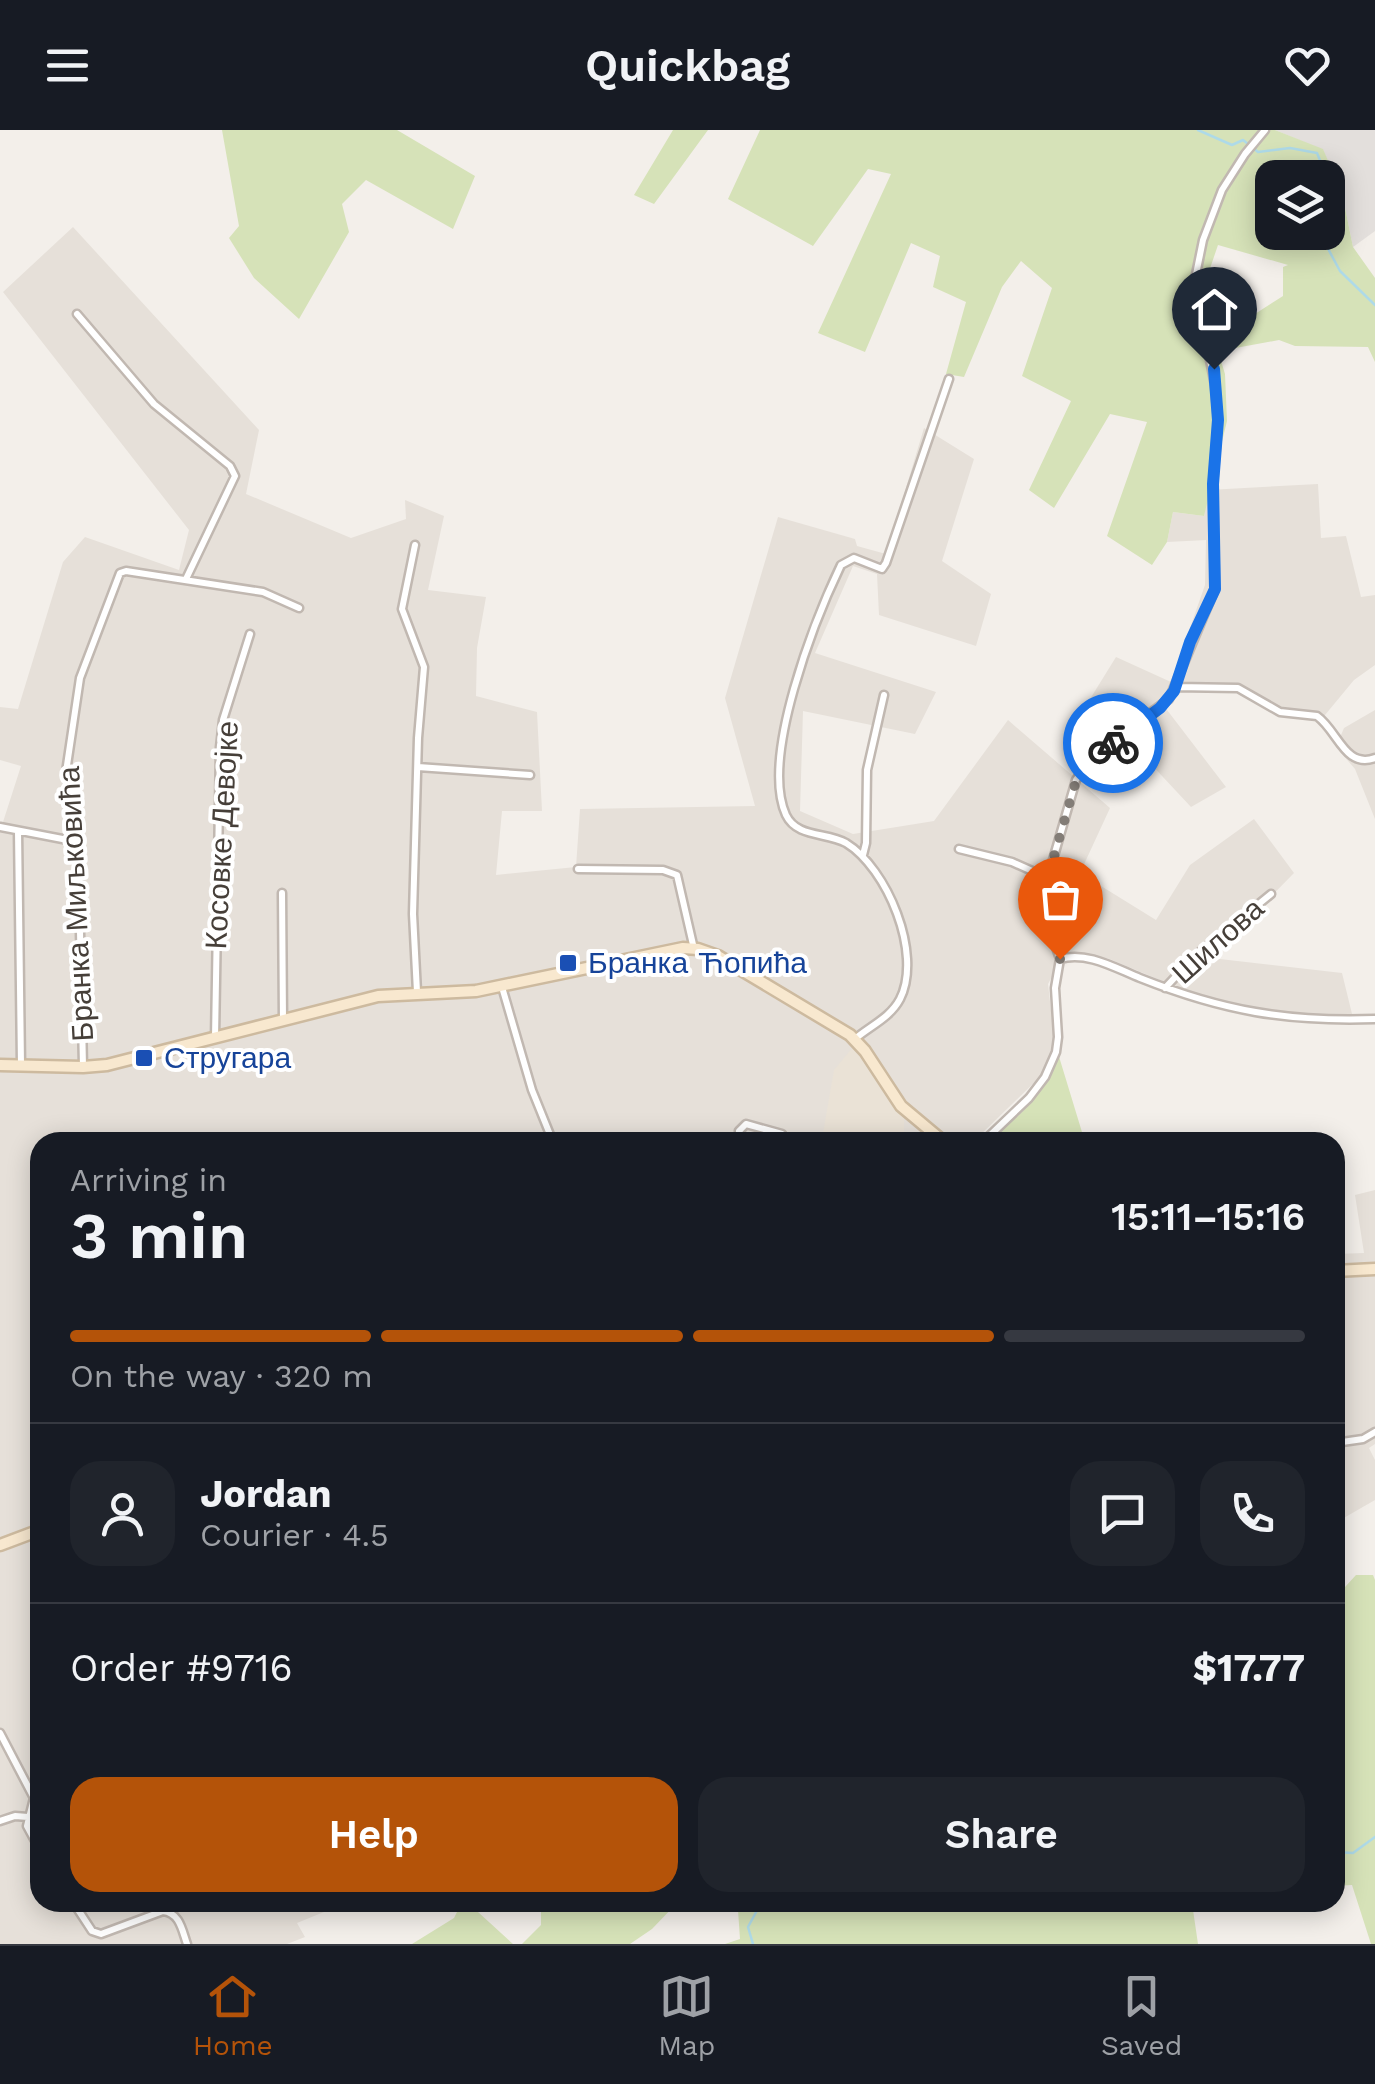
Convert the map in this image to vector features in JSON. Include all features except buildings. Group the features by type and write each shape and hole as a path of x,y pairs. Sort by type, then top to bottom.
{"main road":[{"path":"0,1065 82,1068 139,1058 372,997 502,987 656,952 694,948 736,966 854,1039 901,1106 932,1132"},
{"path":"1345,1270 1375,1268"},
{"path":"0,1545 30,1534"}],"street":[{"path":"993,1132 1028,1098 1052,1062 1058,1037 1055,988 1060,959 1044,912 1043,894 1082,769 1160,708 1176,687 1190,642 1216,586 1213,503 1218,420 1209,355 1194,319 1192,294 1196,262 1222,190 1266,130"},
{"path":"77,314 154,404 230,466 235,476 186,579"},
{"path":"854,1039 892,1010 902,996 906,976 891,898 878,872 863,856 839,839 800,830 786,814 782,779 784,727 792,692 841,565 854,558 882,569 886,564 949,379"},
{"path":"415,545 402,609 424,667 413,914 417,992"},
{"name":"Бранка Миљковића","path":"82,1068 78,842 75,798 66,772 80,678 120,573 263,592 299,608"},
{"name":"Косовке Девојке","path":"215,1038 220,747 224,720 250,634"},
{"path":"1176,687 1233,687 1249,692 1280,712 1317,716 1354,759 1364,762 1375,758"},
{"path":"863,856 867,770 884,695"},
{"path":"418,767 530,774"},
{"path":"0,827 78,842"},
{"path":"18,831 21,1066"},
{"path":"959,850 1012,862 1048,878"},
{"path":"578,870 664,870 677,875 694,948"},
{"path":"282,893 283,1020"},
{"name":"Шилова","path":"1165,988 1195,956 1271,894"},
{"path":"1060,959 1086,957 1196,1000 1283,1018 1375,1019"},
{"path":"502,987 532,1090 549,1132"},
{"path":"739,1132 746,1124 775,1132"},
{"path":"1345,1442 1364,1440 1375,1432"},
{"path":"0,1733 30,1790"},
{"path":"30,1814 30,1832"},
{"path":"0,1821 28,1817"},
{"path":"79,1912 90,1929 101,1934 160,1912"},
{"path":"170,1912 177,1918 187,1944"}],"shaded area":[{"path":"1275,130 1375,130 1375,231 1353,247 1345,208 1345,160 1327,160 1323,150"},
{"path":"73,227 259,430 246,494 351,538 406,519 405,500 444,516 428,590 486,597 477,648 476,696 537,712 542,811 502,811 496,875 576,867 580,809 755,806 725,698 778,517 855,539 857,546 886,554 924,428 974,459 942,561 991,594 976,646 879,615 877,574 853,566 815,653 936,692 915,734 803,711 800,811 853,834 934,821 1008,720 1110,808 1080,873 1156,920 1190,865 1254,819 1294,873 1211,958 1342,973 1353,1018 1310,1018 1203,998 1107,958 1063,956 1048,984 1055,1045 1041,1076 983,1132 30,1132 30,1912 324,1912 297,1923 305,1937 287,1944 0,1944 0,822 21,766 0,760 0,707 18,709 63,562 85,537 179,570 189,530 3,292"},
{"path":"1318,484 1321,538 1346,536 1361,597 1375,595 1375,665 1354,680 1325,715 1291,718 1240,693 1174,692 1164,706 1226,787 1191,807 1120,731 1125,721 1090,699 1116,657 1171,682 1205,585 1206,540 1167,542 1173,512 1204,516 1208,490"},
{"path":"1375,710 1375,819 1355,769 1336,747 1344,728"},
{"path":"853,1047 904,1117 904,1132 823,1132 834,1070"},
{"path":"1375,1190 1375,1444 1369,1448 1375,1460 1375,1500 1345,1517 1345,1254 1364,1253 1355,1195"}],"green space":[{"path":"222,130 397,130 475,176 453,229 366,180 342,204 349,232 299,319 254,278 229,238 239,226"},
{"path":"673,130 708,130 654,204 634,195"},
{"path":"760,130 1275,130 1323,149 1328,160 1255,160 1255,250 1345,250 1345,208 1353,247 1375,278 1375,362 1368,347 1295,346 1279,340 1230,349 1230,330 1283,296 1283,267 1288,265 1218,245 1204,286 1209,321 1225,374 1227,421 1204,516 1173,512 1167,542 1152,565 1107,536 1147,422 1110,414 1054,508 1029,490 1071,401 1022,376 1052,288 1021,261 1002,287 964,377 946,374 966,302 933,287 940,256 911,243 865,352 818,333 891,174 868,169 813,246 728,199"},
{"path":"1057,1050 1082,1132 1000,1132 1023,1111 1042,1086"},
{"path":"1356,1575 1373,1575 1375,1580 1375,1944 1371,1944 1352,1885 1345,1885 1345,1587"},
{"path":"457,1912 478,1912 513,1944 412,1944 454,1918"},
{"path":"541,1912 668,1912 630,1944 522,1944 541,1925"},
{"path":"738,1912 1193,1912 1198,1944 725,1944 740,1939"}],"waterway":[{"path":"1198,130 1232,145 1243,140 1258,152 1290,148 1317,153 1320,160"},
{"path":"1329,250 1340,271 1375,305"},
{"path":"1345,1853 1353,1853 1375,1837"},
{"path":"753,1944 748,1927 756,1912"}],"way so far":[{"path":"1060,959 1046,918 1043,894 1078,774 1113,743"}],"place":[{"name":"Бранка Ћопића","path":"568,963"},
{"name":"Стругара","path":"144,1058"}],"route":[{"path":"1113,743 1160,708 1174,691 1190,642 1215,589 1213,484 1218,420 1214,369"}]}
